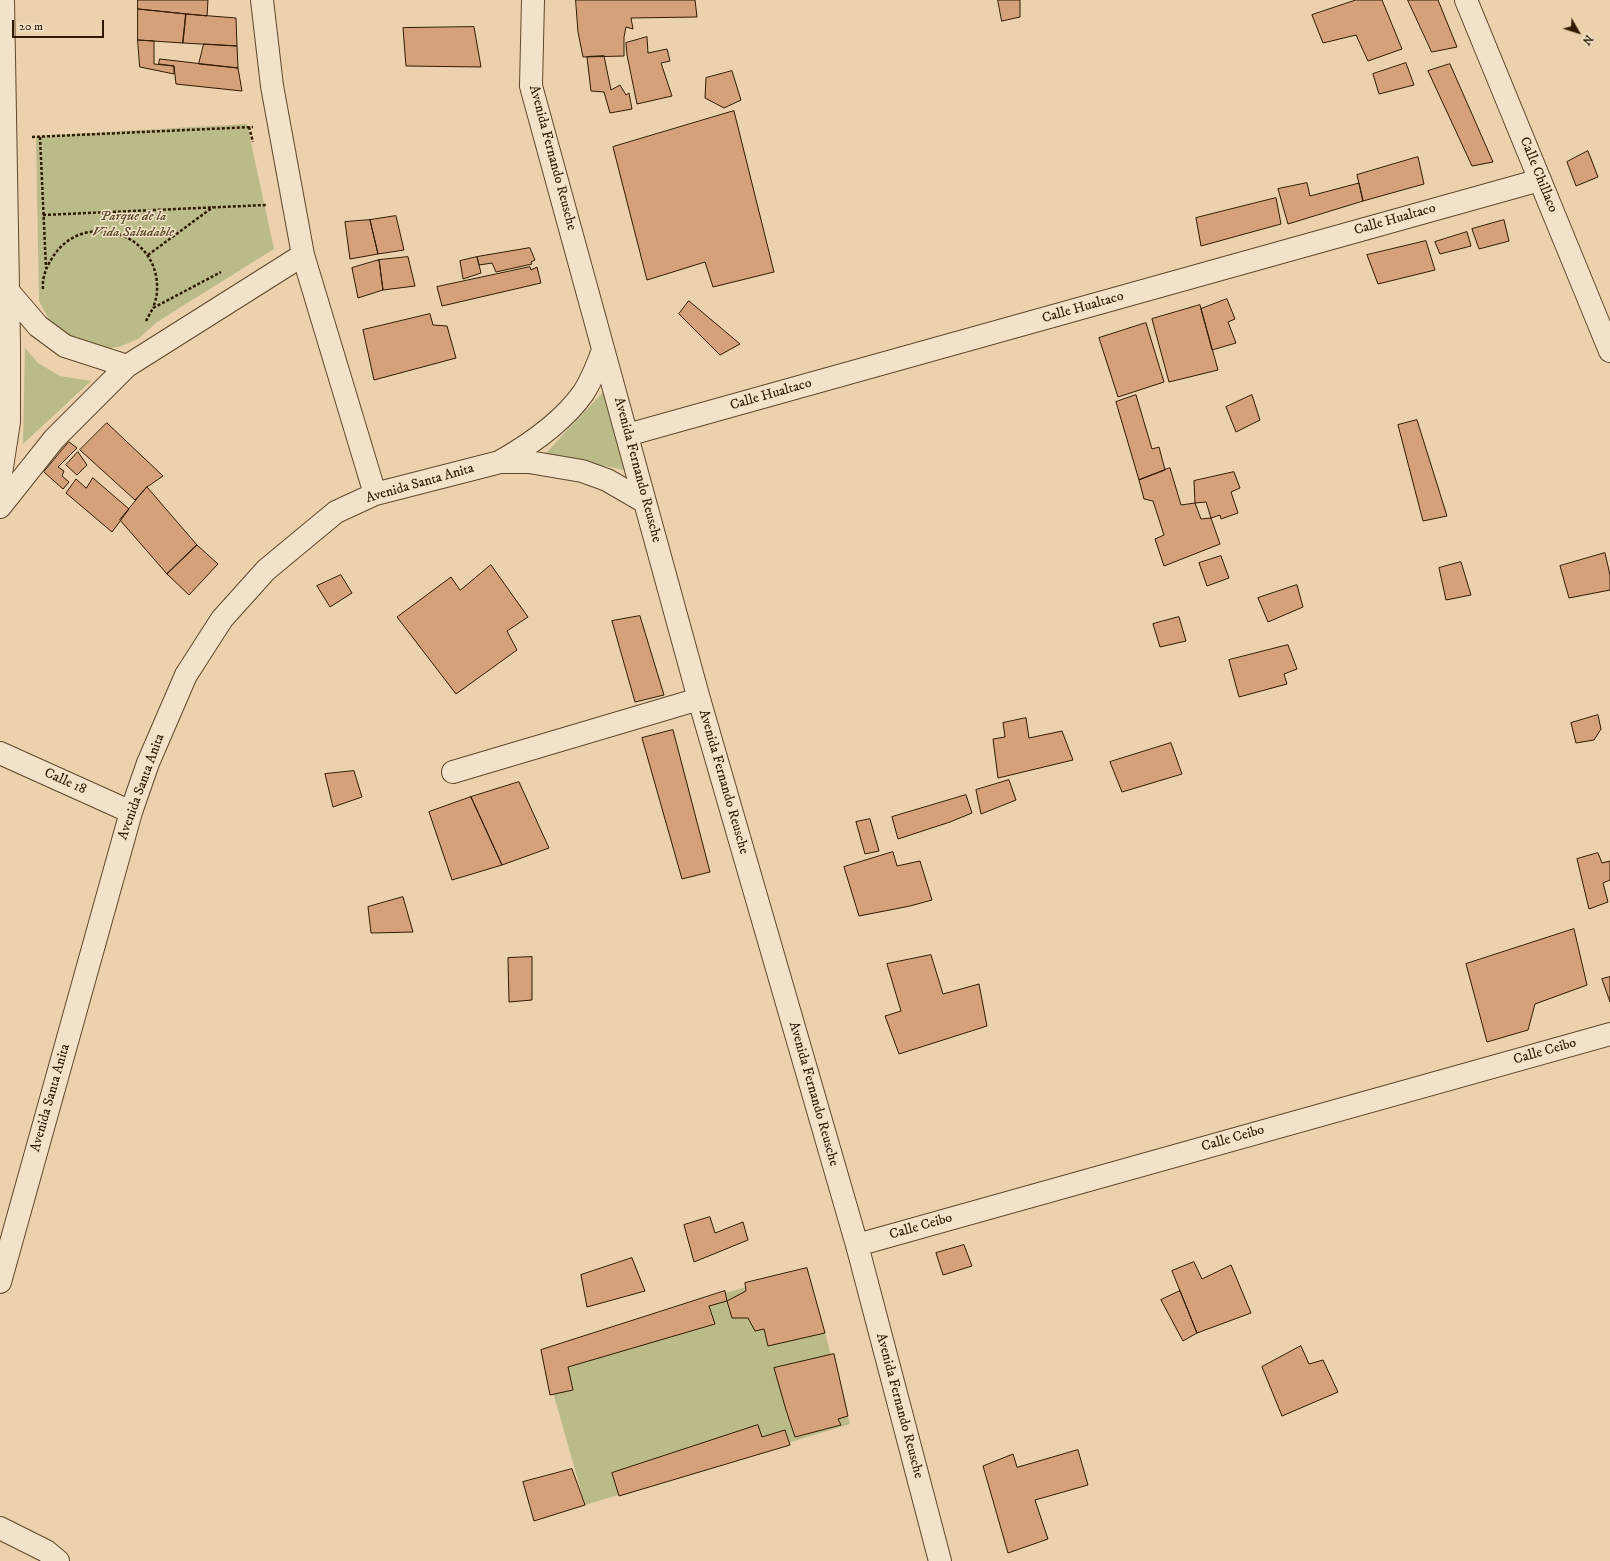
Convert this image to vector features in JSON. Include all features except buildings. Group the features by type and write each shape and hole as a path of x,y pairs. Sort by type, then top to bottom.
{"street":[{"path":"0,480 9,422 3,0"},
{"path":"262,0 272,86 303,255 375,494"},
{"name":"Avenida Fernando Reusche","path":"532,0 531,86 700,699 857,1245 940,1561"},
{"name":"Calle Chillaco","path":"1466,0 1610,351"},
{"name":"Calle Hualtaco","path":"627,435 1540,180"},
{"path":"0,507 54,439 127,366 303,255"},
{"path":"8,291 38,326 65,346 127,366"},
{"name":"Avenida Santa Anita","path":"500,462 522,449 566,412 584,392 595,372 603,350"},
{"name":"Avenida Santa Anita","path":"0,1282 131,812 148,763 186,675 222,619 266,570 336,512 375,494 500,462 529,462 582,471 607,480 645,502"},
{"path":"454,772 700,699"},
{"name":"Calle 18","path":"0,753 131,812"},
{"name":"Calle Ceibo","path":"857,1245 1610,1034"},
{"path":"0,1528 46,1550 58,1561"}],"path":[{"path":"5,138 279,127"},
{"path":"40,137 46,269 43,292"},
{"path":"43,214 266,205"},
{"path":"148,256 213,207"},
{"path":"46,269 54,253 67,240 84,233 102,230 120,234 136,242 148,256 155,272 157,290 153,308 145,324"}],"green space":[{"name":"Parque de la Vida Saludable","path":"247,124 274,249 157,322 138,339 119,347 99,349 77,341 53,327 39,301 36,136"},
{"path":"25,348 38,363 60,376 91,381 23,444"},
{"path":"604,391 624,470 545,454"},
{"path":"807,1268 850,1424 585,1505 541,1350"}]}
